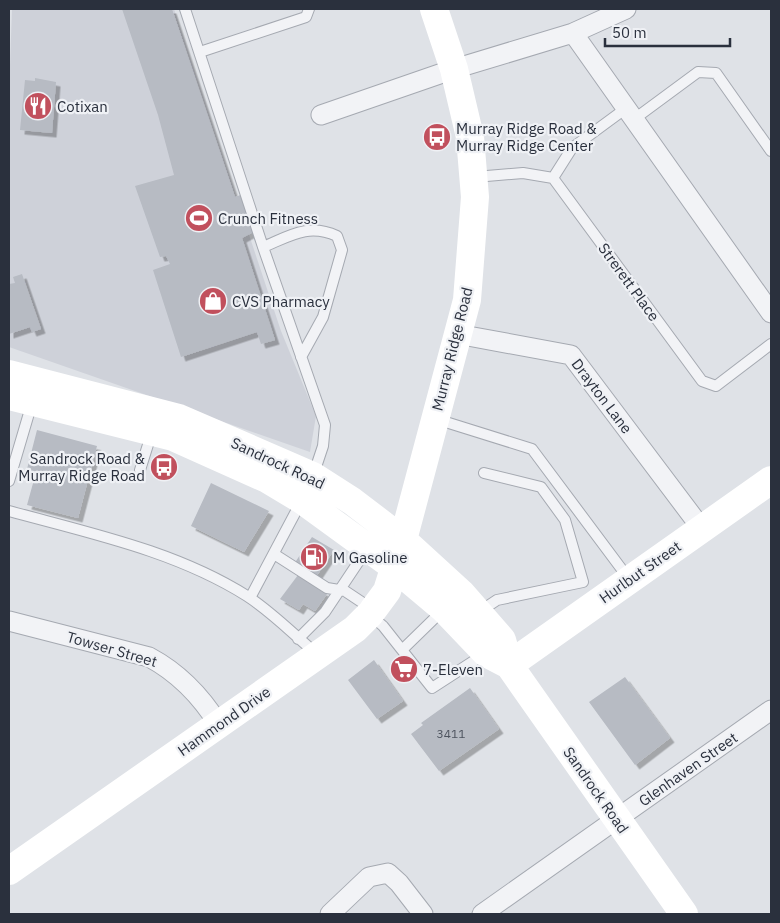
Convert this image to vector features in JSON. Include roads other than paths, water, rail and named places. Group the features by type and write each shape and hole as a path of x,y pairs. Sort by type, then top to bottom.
{"main road":[{"name":"Murray Ridge Road","path":"404,540 434,419 467,300 475,197 470,137 454,69 434,9"},
{"name":"Sandrock Road","path":"9,374 155,423 173,437 266,479 308,488 352,501 404,540 460,593 502,640 498,659"},
{"name":"Sandrock Road","path":"21,399 155,423"},
{"name":"Hurlbut Street","path":"498,659 590,592 629,580 771,480"},
{"name":"Sandrock Road","path":"308,488 367,549 394,568 444,609 498,659 684,914"},
{"name":"Hammond Drive","path":"9,871 219,724 308,647 355,629 387,591 404,540"}],"street":[{"path":"321,114 454,69 573,33 626,9"},
{"path":"573,33 629,115 771,313"},
{"name":"Drayton Lane","path":"457,334 571,355 702,529"},
{"name":"Towser Street","path":"9,621 149,657 170,668 206,705 219,724"},
{"name":"Glenhaven Street","path":"482,914 771,710"},
{"path":"330,914 369,877 388,873 399,883 423,914"}],"lane":[{"path":"185,9 263,247 325,424 322,446 308,488 250,598"},
{"path":"200,52 306,17 309,9"},
{"path":"474,177 523,174 553,178 572,148 698,72 716,73 771,151"},
{"name":"Strerett Place","path":"553,178 702,381 716,386 771,344"},
{"path":"263,247 305,231 322,230 336,236 342,250 323,317 301,357"},
{"path":"9,481 17,449 21,399"},
{"path":"434,419 532,449 629,580"},
{"path":"140,470 155,423"},
{"path":"478,613 497,600 590,592 565,520 541,487 484,473"},
{"path":"9,511 126,543 200,571 250,598 308,647 325,612 367,549"},
{"path":"274,554 327,588 345,591 371,612 432,688 498,659"},
{"path":"402,650 444,609"}],"place":[{"name":"Cotixan","path":"38,106"},
{"name":"Murray Ridge Road & Murray Ridge Center","path":"437,137"},
{"name":"Crunch Fitness","path":"199,218"},
{"name":"CVS Pharmacy","path":"213,301"},
{"name":"Sandrock Road & Murray Ridge Road","path":"164,467"},
{"name":"M Gasoline","path":"314,557"},
{"name":"7-Eleven","path":"404,669"}]}
